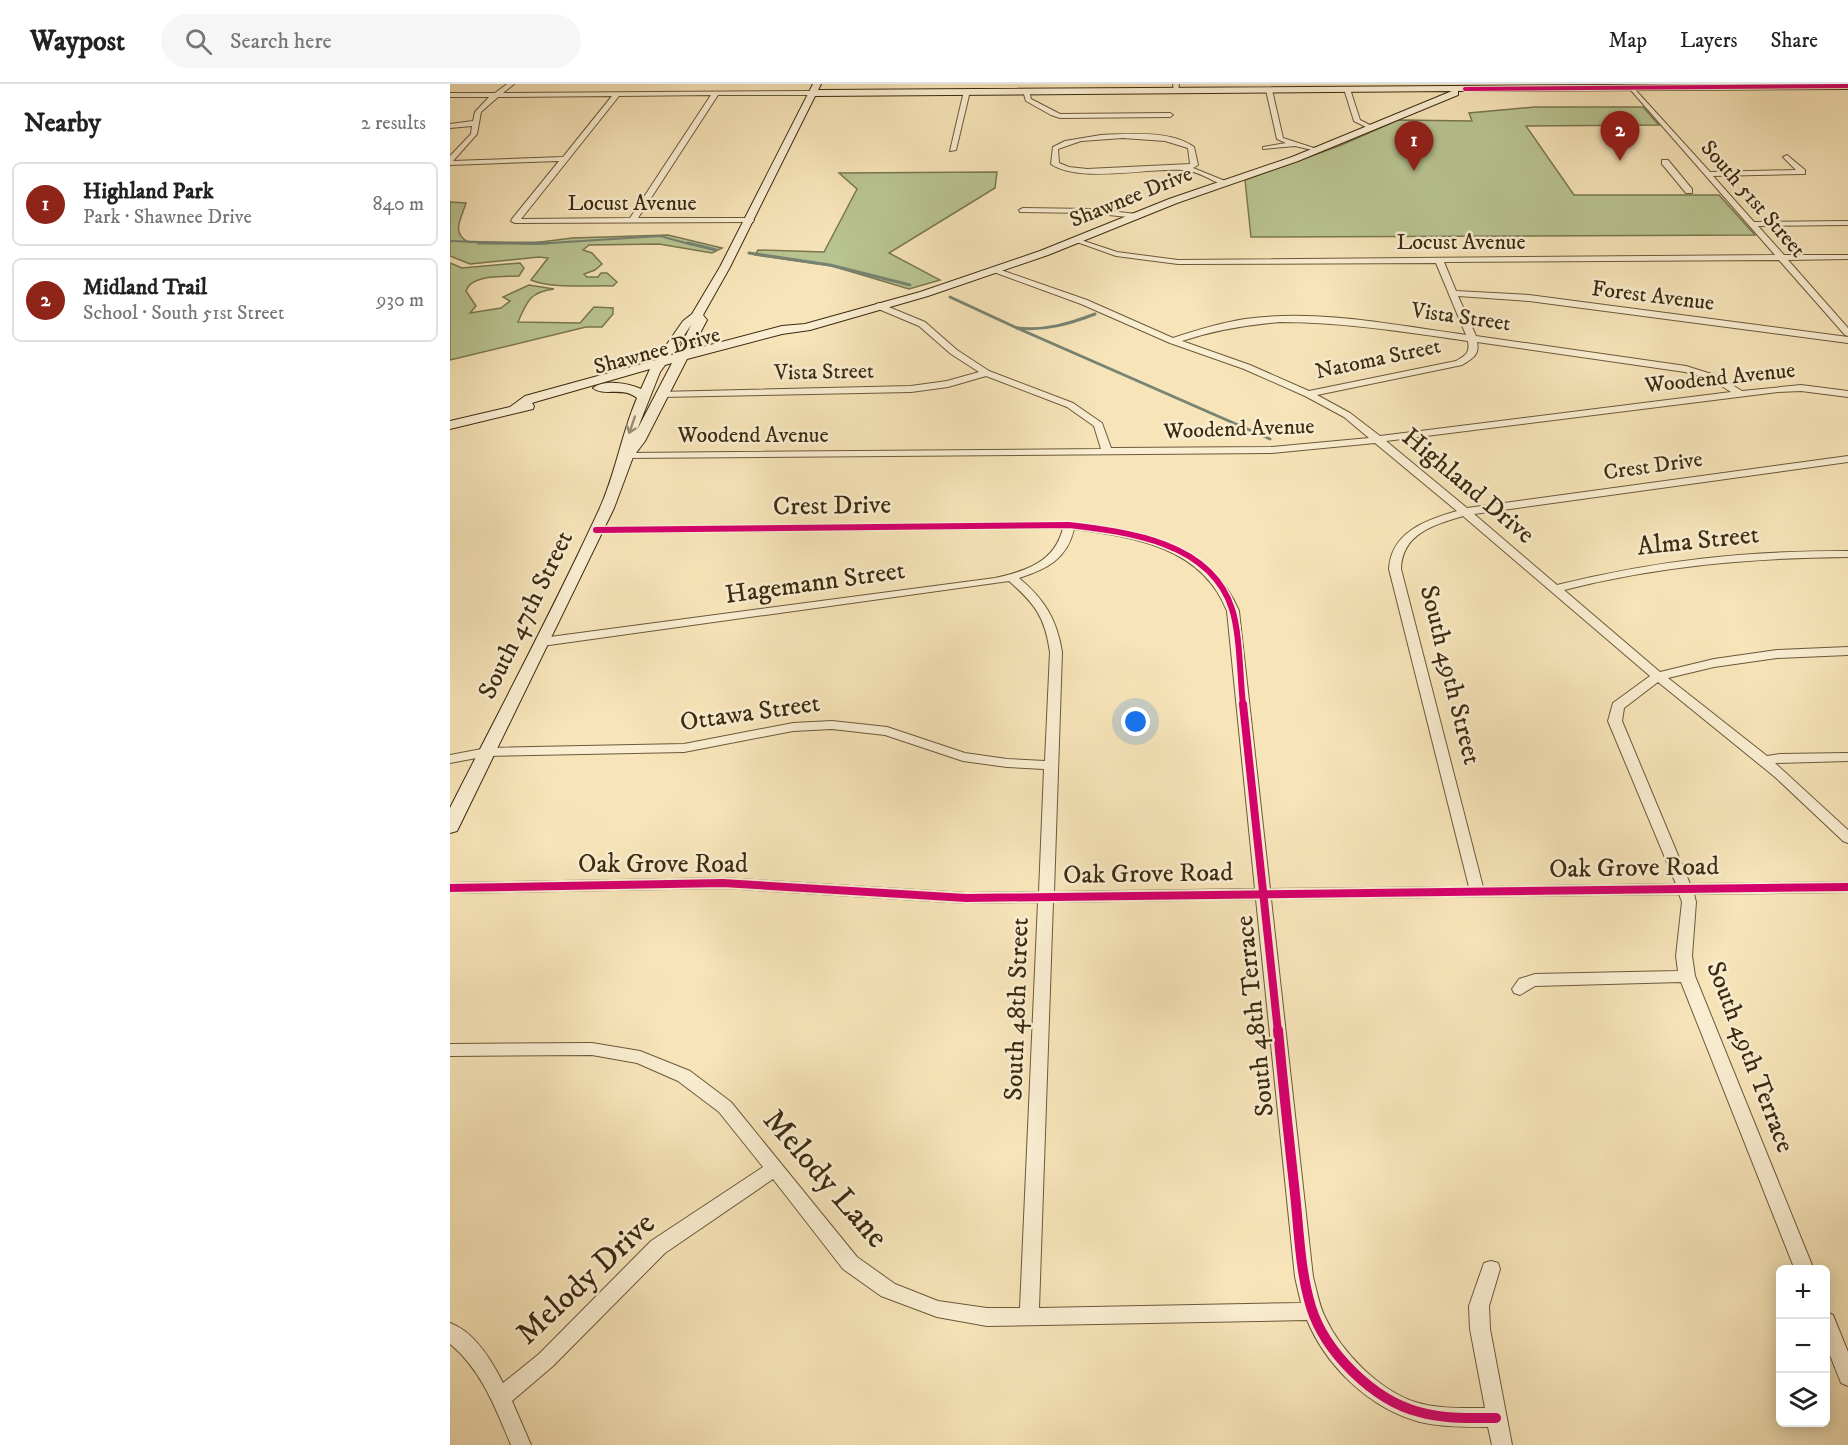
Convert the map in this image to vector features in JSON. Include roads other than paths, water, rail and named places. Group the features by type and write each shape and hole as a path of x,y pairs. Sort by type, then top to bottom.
{"main road":[{"path":"814,88 967,92 1176,87 1437,89 1465,86 1848,86"},
{"name":"Shawnee Drive","path":"680,361 722,345 782,330 806,327 996,271 1315,150 1447,96 1465,86"},
{"name":"South 47th Street","path":"626,456 628,434 658,367 687,323 697,316 750,220 814,88"},
{"path":"1437,89 1443,90 1447,96"},
{"name":"South 47th Street","path":"450,827 596,530 626,456 638,441 700,320 697,316"},
{"name":"Shawnee Drive","path":"516,407 530,399 796,334 806,327"},
{"path":"691,338 696,343 722,345"},
{"name":"Shawnee Drive","path":"450,425 599,388 658,367"},
{"path":"599,388 628,388 643,397"}],"street":[{"path":"450,161 474,134 478,112 484,103 511,84"},
{"path":"606,93 614,84"},
{"name":"South 51st Street","path":"1631,87 1848,333"},
{"path":"450,95 716,93 814,88"},
{"path":"1273,88 1280,139 1315,150"},
{"path":"1347,89 1358,121 1371,127"},
{"path":"1026,91 1028,100 1060,116 1170,115"},
{"path":"947,152 967,92"},
{"path":"450,161 564,159 618,93"},
{"path":"632,221 716,93"},
{"path":"450,126 477,123"},
{"path":"1187,168 1194,165 1191,147 1170,139 1085,138 1063,143 1055,148 1055,164 1068,169 1087,171 1187,168 1226,183"},
{"path":"1265,148 1279,148 1294,144"},
{"path":"1707,174 1802,172 1787,157"},
{"name":"Locust Avenue","path":"564,159 515,221 750,220"},
{"path":"1665,162 1689,191"},
{"path":"1023,210 1090,211 1137,216"},
{"path":"1751,224 1848,223"},
{"name":"Locust Avenue","path":"1078,241 1116,254 1178,262 1848,257"},
{"path":"1439,260 1472,338"},
{"name":"Highland Drive","path":"996,271 1084,302 1173,341 1247,367 1308,394 1347,415 1763,761 1832,820 1848,838"},
{"name":"Forest Avenue","path":"1453,294 1529,298 1848,339"},
{"path":"879,306 922,324 954,352 986,373 1070,405 1098,425 1107,452"},
{"name":"Vista Street","path":"1173,341 1233,322 1271,318 1345,321 1701,372 1740,393"},
{"name":"Natoma Street","path":"1308,394 1459,363 1471,356 1474,348 1472,338"},
{"name":"Vista Street","path":"661,394 911,389 948,384 986,373"},
{"name":"Woodend Avenue","path":"626,456 1272,450 1378,440 1740,393 1801,388 1848,394"},
{"name":"Crest Drive","path":"1464,512 1848,459"},
{"name":"South 49th Street","path":"1464,512 1435,520 1414,532 1399,546 1393,560 1476,891"},
{"name":"Crest Drive","path":"596,530 1069,525"},
{"name":"Hagemann Street","path":"542,642 1011,578 1042,564 1063,548 1069,525"},
{"name":"South 48th Terrace","path":"1069,525 1118,531 1157,542 1187,555 1210,572 1224,589 1233,611 1304,1277 1312,1311 1338,1356 1376,1391 1416,1411 1454,1418 1497,1418"},
{"name":"Alma Street","path":"1555,589 1674,563 1744,557 1848,554"},
{"name":"South 48th Street","path":"1011,578 1040,602 1053,628 1056,652 1029,1316"},
{"path":"1658,676 1777,654 1848,651"},
{"name":"South 49th Terrace","path":"1658,676 1618,706 1616,721 1618,731 1689,902 1684,956 1687,976 1803,1265"},
{"name":"Ottawa Street","path":"450,759 487,752 684,748 793,727 832,725 887,732 963,757 1007,763 1052,765"},
{"path":"1763,761 1780,758 1848,757"},
{"name":"Oak Grove Road","path":"450,888 723,883 785,885 899,895 1046,897 1848,887"},
{"path":"1520,989 1525,983 1535,980 1687,976"},
{"name":"Melody Lane","path":"450,1050 592,1049 640,1057 684,1076 725,1107 850,1263 888,1290 937,1309 987,1317 1312,1311"},
{"name":"Melody Drive","path":"502,1397 546,1360 658,1247 774,1169"},
{"path":"1491,1269 1479,1306 1480,1329 1502,1445"},
{"path":"1830,1331 1848,1377"},
{"path":"450,1332 461,1340 502,1397 521,1445"}],"waterway":[{"path":"507,243 535,244 660,236 693,245"},
{"path":"450,241 507,243"},
{"path":"478,243 507,243"},
{"path":"507,243 547,243"},
{"path":"688,243 716,250"},
{"path":"749,253 830,265 910,285"},
{"path":"950,297 1017,328"},
{"path":"1017,328 1057,326 1095,314"},
{"path":"1017,328 1270,439"}],"place":[{"name":"Midland Trail","path":"1620,161"},
{"name":"Highland Park","path":"1414,171"}]}
